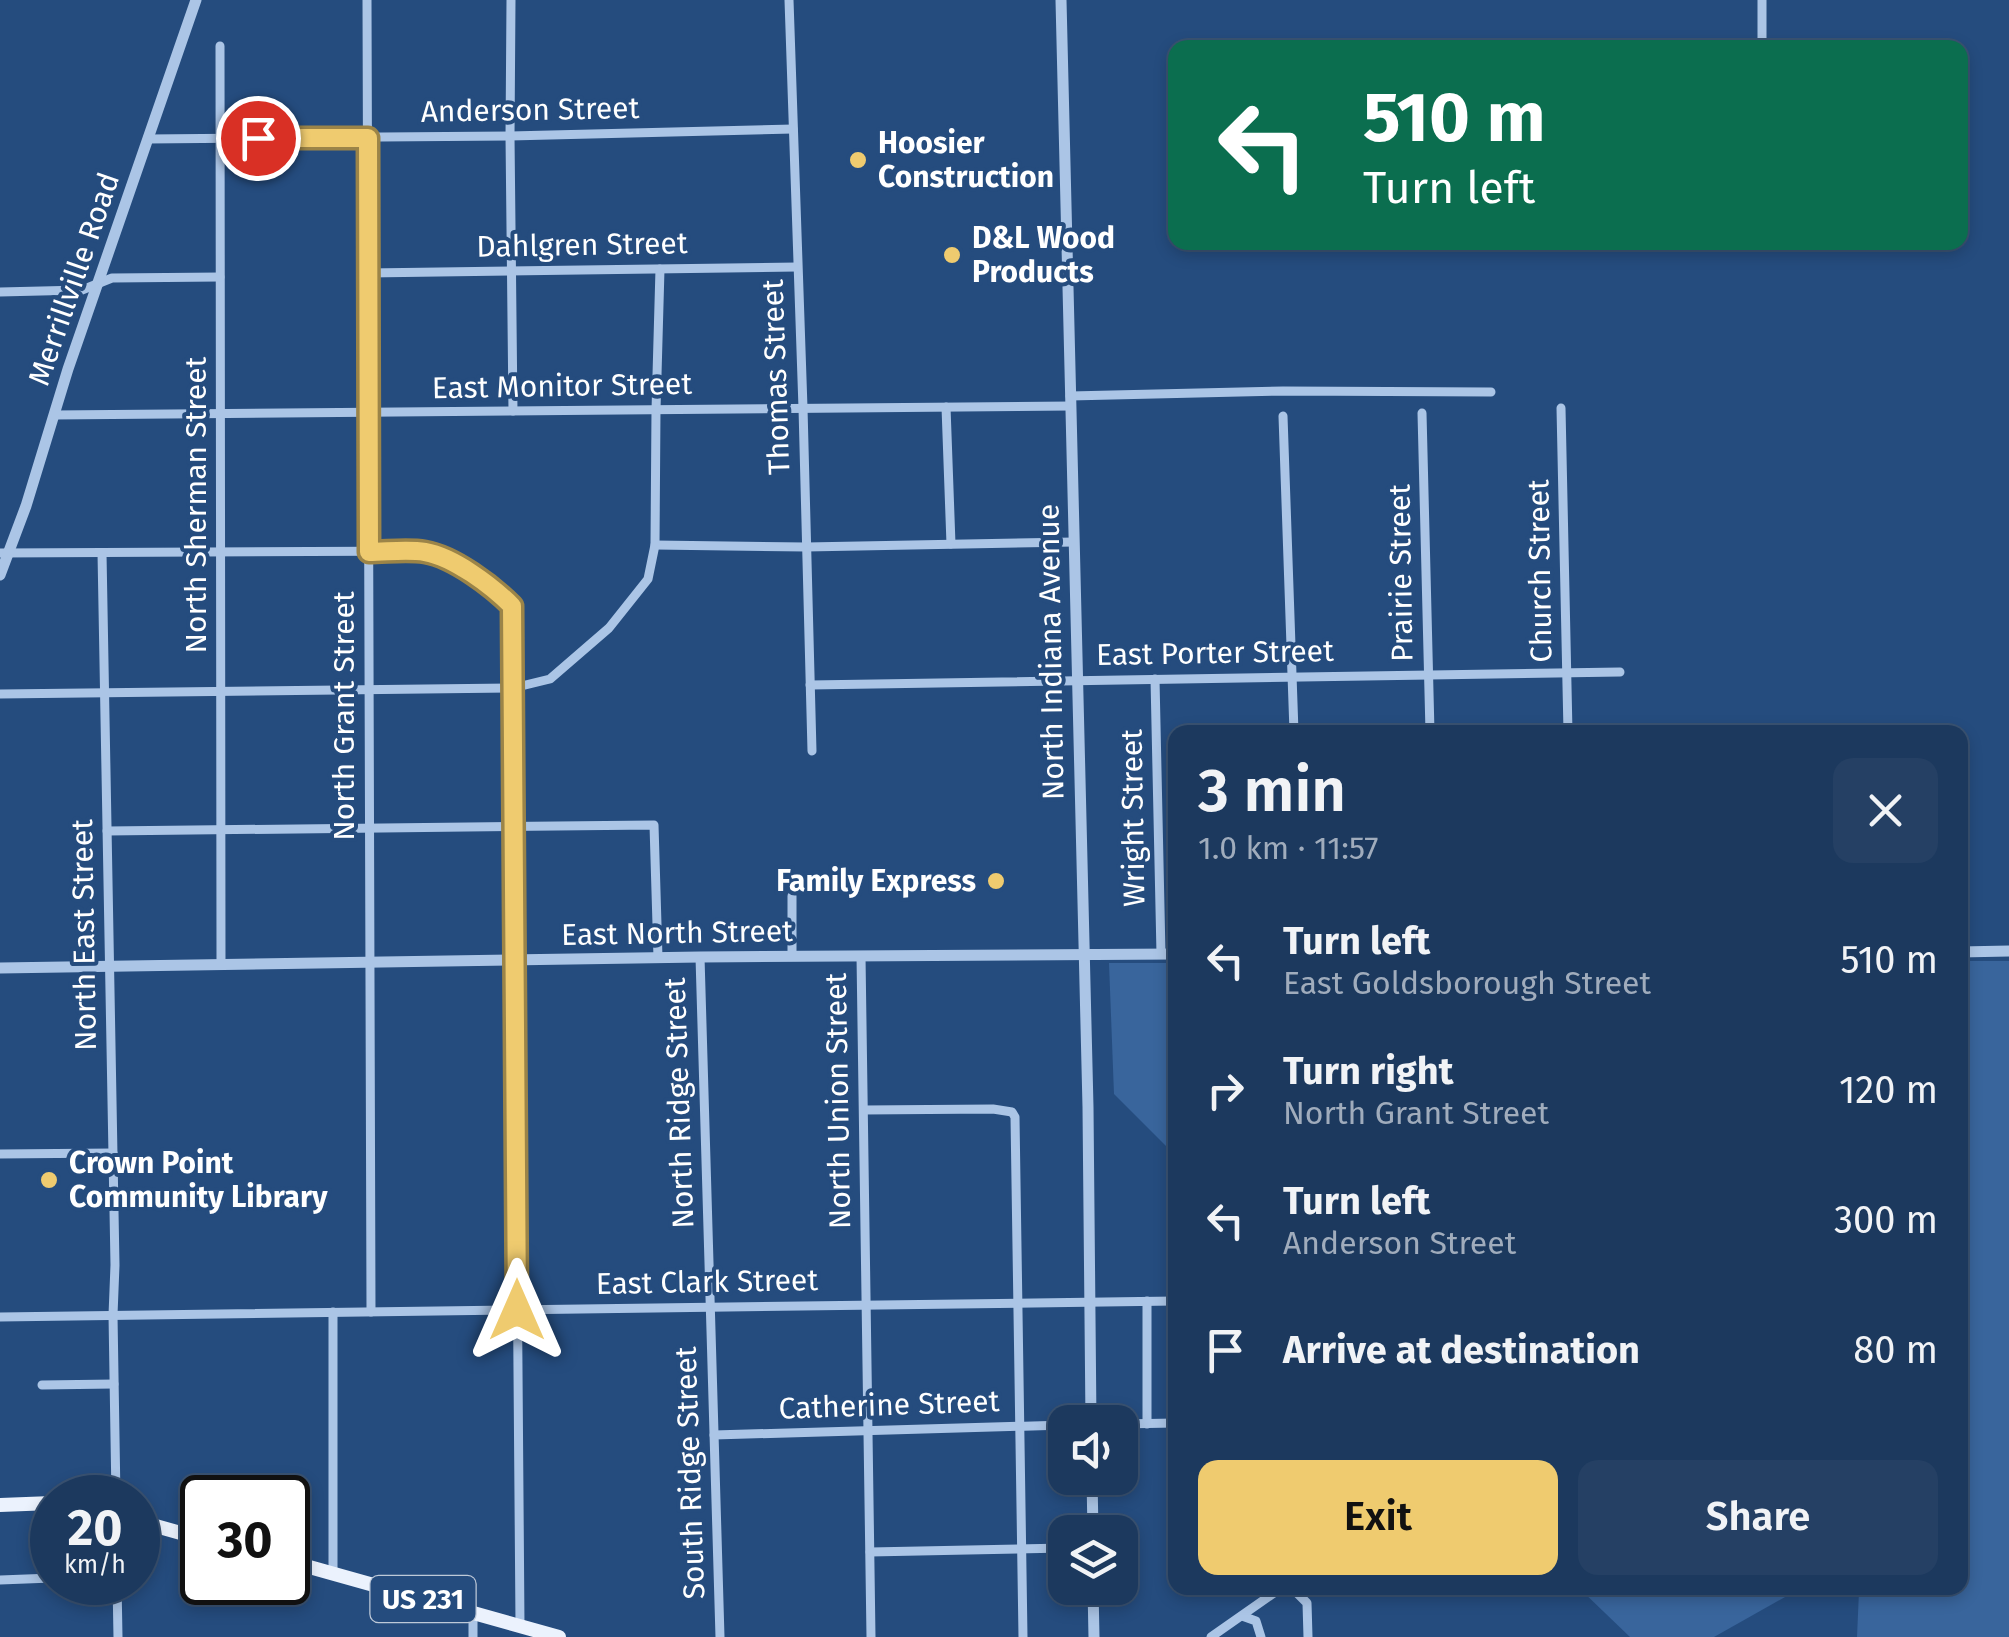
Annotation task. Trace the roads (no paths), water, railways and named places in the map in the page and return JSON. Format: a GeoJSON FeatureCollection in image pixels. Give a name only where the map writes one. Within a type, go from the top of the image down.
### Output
{"type":"FeatureCollection","features":[{"type":"Feature","properties":{"kind":"main road"},"geometry":{"type":"LineString","coordinates":[[0,1505],[30,1504]]}},
{"type":"Feature","properties":{"kind":"main road","name":"US 231"},"geometry":{"type":"LineString","coordinates":[[310,1567],[559,1637]]}},
{"type":"Feature","properties":{"kind":"street","name":"Merrillville Road"},"geometry":{"type":"LineString","coordinates":[[0,576],[4,553],[26,506],[196,0]]}},
{"type":"Feature","properties":{"kind":"street","name":"North Grant Street"},"geometry":{"type":"LineString","coordinates":[[367,0],[371,1312]]}},
{"type":"Feature","properties":{"kind":"street"},"geometry":{"type":"LineString","coordinates":[[511,0],[512,411]]}},
{"type":"Feature","properties":{"kind":"street","name":"Thomas Street"},"geometry":{"type":"LineString","coordinates":[[789,0],[812,752]]}},
{"type":"Feature","properties":{"kind":"street","name":"North Indiana Avenue"},"geometry":{"type":"LineString","coordinates":[[1060,0],[1092,1405]]}},
{"type":"Feature","properties":{"kind":"street"},"geometry":{"type":"LineString","coordinates":[[1762,0],[1762,40]]}},
{"type":"Feature","properties":{"kind":"street","name":"North Sherman Street"},"geometry":{"type":"LineString","coordinates":[[220,46],[221,964]]}},
{"type":"Feature","properties":{"kind":"street","name":"Anderson Street"},"geometry":{"type":"LineString","coordinates":[[148,139],[793,130]]}},
{"type":"Feature","properties":{"kind":"street","name":"Dahlgren Street"},"geometry":{"type":"LineString","coordinates":[[368,273],[797,267]]}},
{"type":"Feature","properties":{"kind":"street"},"geometry":{"type":"LineString","coordinates":[[0,694],[513,688],[550,679],[609,628],[648,579],[655,545],[660,269]]}},
{"type":"Feature","properties":{"kind":"street"},"geometry":{"type":"LineString","coordinates":[[0,292],[82,290],[112,278],[220,277]]}},
{"type":"Feature","properties":{"kind":"street","name":"East Monitor Street"},"geometry":{"type":"LineString","coordinates":[[54,415],[946,407],[1283,391],[1491,392]]}},
{"type":"Feature","properties":{"kind":"street"},"geometry":{"type":"LineString","coordinates":[[946,407],[951,544]]}},
{"type":"Feature","properties":{"kind":"street","name":"Church Street"},"geometry":{"type":"LineString","coordinates":[[1561,408],[1568,725]]}},
{"type":"Feature","properties":{"kind":"street","name":"Prairie Street"},"geometry":{"type":"LineString","coordinates":[[1422,413],[1430,725]]}},
{"type":"Feature","properties":{"kind":"street"},"geometry":{"type":"LineString","coordinates":[[1283,416],[1294,725]]}},
{"type":"Feature","properties":{"kind":"street"},"geometry":{"type":"LineString","coordinates":[[655,545],[806,547],[1074,542]]}},
{"type":"Feature","properties":{"kind":"street"},"geometry":{"type":"LineString","coordinates":[[4,553],[423,552],[439,556],[494,588],[512,606],[520,1625]]}},
{"type":"Feature","properties":{"kind":"street","name":"North East Street"},"geometry":{"type":"LineString","coordinates":[[102,553],[116,1475]]}},
{"type":"Feature","properties":{"kind":"street","name":"East Porter Street"},"geometry":{"type":"LineString","coordinates":[[810,685],[1620,672]]}},
{"type":"Feature","properties":{"kind":"street","name":"Wright Street"},"geometry":{"type":"LineString","coordinates":[[1154,680],[1161,954]]}},
{"type":"Feature","properties":{"kind":"street"},"geometry":{"type":"LineString","coordinates":[[107,831],[654,825],[658,958]]}},
{"type":"Feature","properties":{"kind":"street"},"geometry":{"type":"LineString","coordinates":[[792,896],[792,956]]}},
{"type":"Feature","properties":{"kind":"street"},"geometry":{"type":"LineString","coordinates":[[1968,952],[2009,951]]}},
{"type":"Feature","properties":{"kind":"street","name":"East North Street"},"geometry":{"type":"LineString","coordinates":[[0,968],[1168,954]]}},
{"type":"Feature","properties":{"kind":"street","name":"North Union Street"},"geometry":{"type":"LineString","coordinates":[[861,956],[871,1637]]}},
{"type":"Feature","properties":{"kind":"street","name":"North Ridge Street"},"geometry":{"type":"LineString","coordinates":[[700,957],[710,1307]]}},
{"type":"Feature","properties":{"kind":"street"},"geometry":{"type":"LineString","coordinates":[[864,1110],[993,1109],[1012,1112],[1016,1117],[1023,1637]]}},
{"type":"Feature","properties":{"kind":"street"},"geometry":{"type":"LineString","coordinates":[[0,1154],[113,1152]]}},
{"type":"Feature","properties":{"kind":"street"},"geometry":{"type":"LineString","coordinates":[[1147,1301],[1147,1424]]}},
{"type":"Feature","properties":{"kind":"street","name":"East Clark Street"},"geometry":{"type":"LineString","coordinates":[[0,1317],[1168,1301]]}},
{"type":"Feature","properties":{"kind":"street","name":"South Ridge Street"},"geometry":{"type":"LineString","coordinates":[[710,1307],[720,1637]]}},
{"type":"Feature","properties":{"kind":"street"},"geometry":{"type":"LineString","coordinates":[[333,1312],[333,1574]]}},
{"type":"Feature","properties":{"kind":"street"},"geometry":{"type":"LineString","coordinates":[[42,1385],[114,1384]]}},
{"type":"Feature","properties":{"kind":"street"},"geometry":{"type":"LineString","coordinates":[[1138,1424],[1168,1423]]}},
{"type":"Feature","properties":{"kind":"street","name":"Catherine Street"},"geometry":{"type":"LineString","coordinates":[[714,1435],[1048,1426]]}},
{"type":"Feature","properties":{"kind":"street"},"geometry":{"type":"LineString","coordinates":[[870,1552],[1048,1549]]}},
{"type":"Feature","properties":{"kind":"street"},"geometry":{"type":"LineString","coordinates":[[0,1580],[30,1579]]}},
{"type":"Feature","properties":{"kind":"street"},"geometry":{"type":"LineString","coordinates":[[1211,1637],[1270,1595]]}},
{"type":"Feature","properties":{"kind":"street"},"geometry":{"type":"LineString","coordinates":[[1299,1595],[1307,1603],[1308,1637]]}},
{"type":"Feature","properties":{"kind":"street"},"geometry":{"type":"LineString","coordinates":[[117,1605],[118,1637]]}},
{"type":"Feature","properties":{"kind":"street"},"geometry":{"type":"LineString","coordinates":[[1093,1605],[1094,1637]]}},
{"type":"Feature","properties":{"kind":"street"},"geometry":{"type":"LineString","coordinates":[[473,1612],[473,1637]]}},
{"type":"Feature","properties":{"kind":"street"},"geometry":{"type":"LineString","coordinates":[[1242,1616],[1256,1621],[1261,1637]]}},
{"type":"Feature","properties":{"kind":"place","name":"Hoosier Construction"},"geometry":{"type":"Point","coordinates":[858,160]}},
{"type":"Feature","properties":{"kind":"place","name":"D&L Wood Products"},"geometry":{"type":"Point","coordinates":[952,255]}},
{"type":"Feature","properties":{"kind":"place","name":"Family Express"},"geometry":{"type":"Point","coordinates":[996,881]}},
{"type":"Feature","properties":{"kind":"place","name":"Crown Point Community Library"},"geometry":{"type":"Point","coordinates":[49,1180]}}]}
